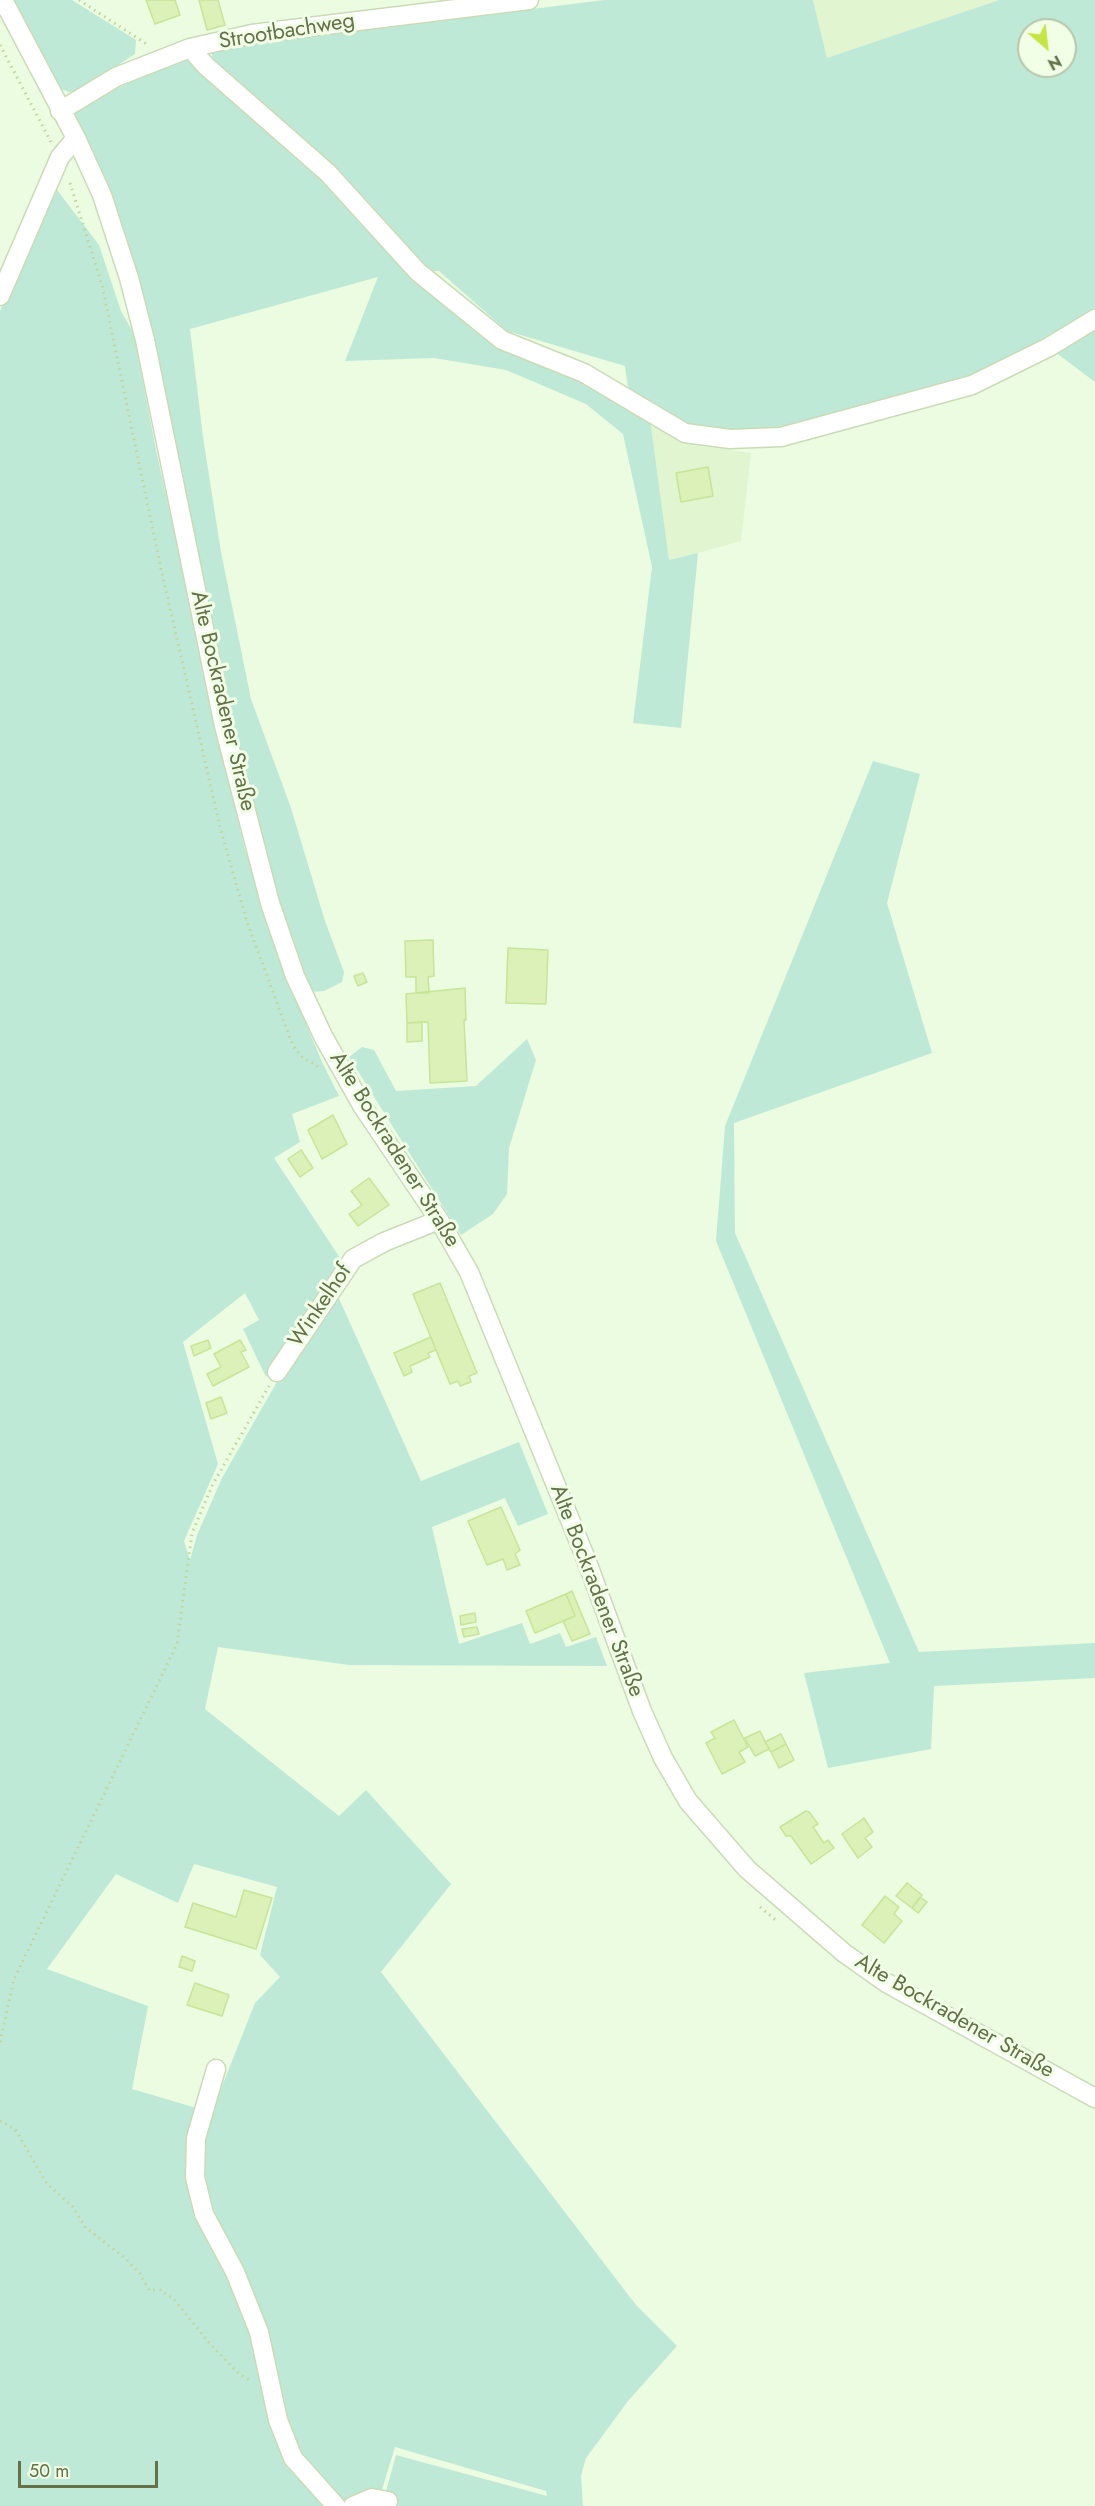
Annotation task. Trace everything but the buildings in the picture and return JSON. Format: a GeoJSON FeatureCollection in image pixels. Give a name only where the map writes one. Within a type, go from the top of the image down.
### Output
{"type":"FeatureCollection","features":[{"type":"Feature","properties":{"kind":"street","name":"Alte Bockradener Straße"},"geometry":{"type":"LineString","coordinates":[[3,0],[76,138],[102,195],[129,278],[145,340],[224,726],[270,903],[295,976],[344,1074],[384,1139],[439,1220],[469,1272],[586,1559],[642,1711],[663,1758],[688,1801],[747,1869],[844,1953],[885,1982],[1095,2098]]}},
{"type":"Feature","properties":{"kind":"street","name":"Strootbachweg"},"geometry":{"type":"LineString","coordinates":[[60,111],[116,77],[190,48],[252,34],[529,0]]}},
{"type":"Feature","properties":{"kind":"street"},"geometry":{"type":"LineString","coordinates":[[190,48],[206,66],[328,173],[418,272],[502,340],[584,373],[685,433],[730,439],[782,437],[972,385],[1049,347],[1095,319]]}},
{"type":"Feature","properties":{"kind":"street"},"geometry":{"type":"LineString","coordinates":[[0,296],[60,157],[76,138]]}},
{"type":"Feature","properties":{"kind":"street","name":"Winkelhof"},"geometry":{"type":"LineString","coordinates":[[277,1372],[354,1259],[384,1242],[439,1220]]}},
{"type":"Feature","properties":{"kind":"street"},"geometry":{"type":"LineString","coordinates":[[216,2069],[196,2138],[195,2176],[204,2214],[235,2272],[259,2332],[278,2420],[293,2458],[336,2506]]}},
{"type":"Feature","properties":{"kind":"street"},"geometry":{"type":"LineString","coordinates":[[353,2506],[372,2498],[388,2501]]}},
{"type":"Feature","properties":{"kind":"path"},"geometry":{"type":"LineString","coordinates":[[79,0],[164,57]]}},
{"type":"Feature","properties":{"kind":"path"},"geometry":{"type":"LineString","coordinates":[[0,45],[39,122],[60,157],[102,285],[164,580],[218,816],[247,922],[293,1046],[314,1066],[344,1074]]}},
{"type":"Feature","properties":{"kind":"path"},"geometry":{"type":"LineString","coordinates":[[0,2042],[14,1979],[177,1644],[192,1533],[213,1484],[277,1372]]}},
{"type":"Feature","properties":{"kind":"path"},"geometry":{"type":"LineString","coordinates":[[0,2121],[15,2129],[47,2184],[73,2207],[85,2227],[125,2258],[140,2274],[149,2290],[160,2290],[174,2299],[210,2344],[239,2374],[272,2391]]}},
{"type":"Feature","properties":{"kind":"shaded area"},"geometry":{"type":"Polygon","coordinates":[[[12,0],[72,0],[136,40],[135,54],[80,90],[69,92],[58,88],[12,0]]]}},
{"type":"Feature","properties":{"kind":"shaded area"},"geometry":{"type":"Polygon","coordinates":[[[604,0],[813,0],[827,58],[999,0],[1095,0],[1095,313],[970,381],[783,431],[721,432],[686,426],[631,397],[625,366],[507,331],[439,271],[429,271],[213,66],[212,50],[604,0]]]}},
{"type":"Feature","properties":{"kind":"shaded area"},"geometry":{"type":"Polygon","coordinates":[[[813,0],[999,0],[827,59],[813,0]]]}},
{"type":"Feature","properties":{"kind":"shaded area"},"geometry":{"type":"Polygon","coordinates":[[[186,60],[196,64],[324,177],[402,260],[556,370],[650,419],[669,560],[698,553],[681,728],[633,723],[652,567],[623,434],[586,404],[506,370],[434,358],[345,361],[378,277],[190,329],[203,437],[221,552],[251,699],[291,808],[325,921],[344,972],[342,982],[324,991],[313,992],[307,979],[280,904],[244,776],[144,300],[123,230],[85,138],[71,114],[101,96],[154,71],[186,60]]]}},
{"type":"Feature","properties":{"kind":"shaded area"},"geometry":{"type":"Polygon","coordinates":[[[54,186],[99,245],[121,311],[134,334],[156,450],[244,846],[287,979],[339,1096],[292,1114],[300,1142],[274,1158],[342,1261],[266,1377],[243,1329],[259,1320],[245,1293],[183,1342],[218,1464],[184,1541],[190,1560],[197,1535],[222,1478],[282,1373],[337,1294],[421,1481],[519,1442],[548,1514],[518,1526],[505,1498],[432,1527],[459,1644],[522,1623],[530,1644],[560,1633],[566,1647],[596,1637],[607,1666],[349,1665],[218,1647],[205,1709],[339,1816],[366,1790],[451,1884],[381,1972],[636,2305],[677,2346],[628,2401],[586,2458],[581,2476],[583,2506],[382,2506],[396,2455],[547,2496],[546,2491],[395,2447],[377,2506],[342,2506],[296,2454],[281,2418],[263,2331],[210,2211],[201,2174],[202,2137],[255,2003],[280,1977],[260,1955],[277,1887],[194,1864],[178,1903],[116,1874],[47,1969],[148,2006],[132,2089],[200,2109],[192,2137],[191,2175],[201,2219],[231,2274],[255,2333],[274,2417],[290,2460],[331,2506],[0,2506],[0,311],[54,186]]]}},
{"type":"Feature","properties":{"kind":"shaded area"},"geometry":{"type":"Polygon","coordinates":[[[1095,326],[1095,382],[1055,352],[1095,326]]]}},
{"type":"Feature","properties":{"kind":"shaded area"},"geometry":{"type":"Polygon","coordinates":[[[650,420],[701,446],[751,453],[741,541],[669,561],[650,420]]]}},
{"type":"Feature","properties":{"kind":"shaded area"},"geometry":{"type":"Polygon","coordinates":[[[873,761],[920,774],[887,903],[932,1053],[734,1123],[735,1233],[919,1652],[1095,1643],[1095,1678],[934,1686],[931,1749],[828,1768],[804,1673],[890,1663],[716,1241],[725,1126],[873,761]]]}},
{"type":"Feature","properties":{"kind":"shaded area"},"geometry":{"type":"Polygon","coordinates":[[[527,1039],[536,1060],[509,1148],[507,1194],[493,1214],[461,1235],[349,1057],[362,1047],[374,1050],[396,1091],[476,1086],[527,1039]]]}}]}
